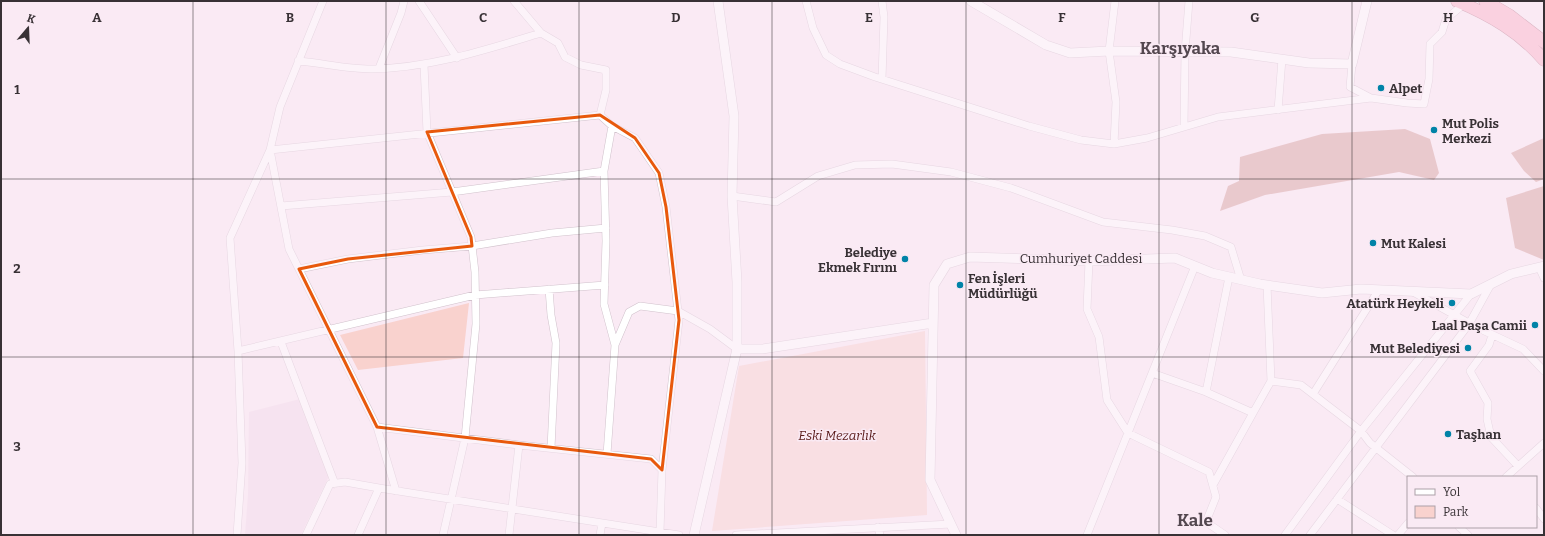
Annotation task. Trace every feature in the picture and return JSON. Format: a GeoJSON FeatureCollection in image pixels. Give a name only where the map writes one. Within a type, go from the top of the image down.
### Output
{"type":"FeatureCollection","features":[{"type":"Feature","properties":{"kind":"highway"},"geometry":{"type":"LineString","coordinates":[[1485,1],[1509,15],[1544,42]]}},
{"type":"Feature","properties":{"kind":"highway"},"geometry":{"type":"LineString","coordinates":[[1460,2],[1493,17],[1528,44],[1544,60]]}},
{"type":"Feature","properties":{"kind":"street"},"geometry":{"type":"LineString","coordinates":[[237,535],[242,463],[238,352],[230,238],[270,150],[280,107],[323,1]]}},
{"type":"Feature","properties":{"kind":"street"},"geometry":{"type":"LineString","coordinates":[[379,68],[401,13],[404,1]]}},
{"type":"Feature","properties":{"kind":"street"},"geometry":{"type":"LineString","coordinates":[[420,1],[457,58]]}},
{"type":"Feature","properties":{"kind":"street"},"geometry":{"type":"LineString","coordinates":[[514,1],[541,33],[558,43],[565,57],[581,65],[606,70],[606,90],[600,115]]}},
{"type":"Feature","properties":{"kind":"street"},"geometry":{"type":"LineString","coordinates":[[694,535],[737,350],[737,282],[732,196],[734,116],[718,1]]}},
{"type":"Feature","properties":{"kind":"street"},"geometry":{"type":"LineString","coordinates":[[806,1],[813,28],[826,55],[840,64],[882,79],[1036,128],[1081,140],[1114,144],[1147,138],[1218,117],[1371,98],[1424,104],[1429,79],[1430,44],[1442,32],[1446,19],[1460,2]]}},
{"type":"Feature","properties":{"kind":"street"},"geometry":{"type":"LineString","coordinates":[[882,1],[884,24],[882,79]]}},
{"type":"Feature","properties":{"kind":"street"},"geometry":{"type":"LineString","coordinates":[[971,1],[1046,45],[1070,53],[1109,51],[1231,52],[1308,63],[1352,64]]}},
{"type":"Feature","properties":{"kind":"street"},"geometry":{"type":"LineString","coordinates":[[1114,144],[1116,102],[1109,51],[1115,1]]}},
{"type":"Feature","properties":{"kind":"street"},"geometry":{"type":"LineString","coordinates":[[1184,126],[1185,52],[1189,1]]}},
{"type":"Feature","properties":{"kind":"street"},"geometry":{"type":"LineString","coordinates":[[1367,1],[1352,64],[1350,87],[1371,98]]}},
{"type":"Feature","properties":{"kind":"street"},"geometry":{"type":"LineString","coordinates":[[298,61],[370,69],[424,65],[457,58],[541,33]]}},
{"type":"Feature","properties":{"kind":"street"},"geometry":{"type":"LineString","coordinates":[[1278,110],[1282,59]]}},
{"type":"Feature","properties":{"kind":"street"},"geometry":{"type":"LineString","coordinates":[[424,65],[427,132],[471,237],[475,294],[476,324],[465,438],[443,535]]}},
{"type":"Feature","properties":{"kind":"street"},"geometry":{"type":"LineString","coordinates":[[270,150],[427,132],[600,115],[612,126],[635,138],[659,173],[666,207],[679,320],[662,470],[660,532]]}},
{"type":"Feature","properties":{"kind":"street"},"geometry":{"type":"LineString","coordinates":[[612,126],[604,171],[606,228],[604,304],[615,345]]}},
{"type":"Feature","properties":{"kind":"street"},"geometry":{"type":"LineString","coordinates":[[270,150],[289,249],[377,427],[396,491]]}},
{"type":"Feature","properties":{"kind":"street"},"geometry":{"type":"LineString","coordinates":[[732,196],[776,202],[818,176],[854,165],[892,164],[951,172],[1011,188],[1103,222],[1172,230],[1205,236],[1231,247],[1241,280]]}},
{"type":"Feature","properties":{"kind":"street"},"geometry":{"type":"LineString","coordinates":[[281,206],[452,192],[604,171]]}},
{"type":"Feature","properties":{"kind":"street"},"geometry":{"type":"LineString","coordinates":[[299,269],[348,259],[472,246],[552,232],[606,228]]}},
{"type":"Feature","properties":{"kind":"street","name":"Cumhuriyet Caddesi"},"geometry":{"type":"LineString","coordinates":[[951,524],[930,480],[934,285],[947,264],[970,257],[1089,261],[1174,258],[1212,273],[1241,280],[1322,293],[1361,289],[1378,291],[1471,294],[1511,274],[1541,266]]}},
{"type":"Feature","properties":{"kind":"street"},"geometry":{"type":"LineString","coordinates":[[1089,261],[1087,309],[1100,337],[1107,400],[1128,434],[1209,472],[1216,496],[1206,522],[1225,535]]}},
{"type":"Feature","properties":{"kind":"street"},"geometry":{"type":"LineString","coordinates":[[1087,535],[1195,266]]}},
{"type":"Feature","properties":{"kind":"street"},"geometry":{"type":"LineString","coordinates":[[1541,266],[1544,278]]}},
{"type":"Feature","properties":{"kind":"street"},"geometry":{"type":"LineString","coordinates":[[1206,392],[1230,277]]}},
{"type":"Feature","properties":{"kind":"street"},"geometry":{"type":"LineString","coordinates":[[1310,535],[1469,324],[1491,284]]}},
{"type":"Feature","properties":{"kind":"street"},"geometry":{"type":"LineString","coordinates":[[238,352],[329,331],[475,294],[605,285]]}},
{"type":"Feature","properties":{"kind":"street"},"geometry":{"type":"LineString","coordinates":[[1212,485],[1271,381],[1266,285]]}},
{"type":"Feature","properties":{"kind":"street"},"geometry":{"type":"LineString","coordinates":[[550,289],[551,315],[556,343],[551,448]]}},
{"type":"Feature","properties":{"kind":"street"},"geometry":{"type":"LineString","coordinates":[[1312,394],[1378,291]]}},
{"type":"Feature","properties":{"kind":"street"},"geometry":{"type":"LineString","coordinates":[[1413,291],[1469,324],[1523,349],[1544,371]]}},
{"type":"Feature","properties":{"kind":"street"},"geometry":{"type":"LineString","coordinates":[[1285,535],[1361,431],[1471,294]]}},
{"type":"Feature","properties":{"kind":"street"},"geometry":{"type":"LineString","coordinates":[[607,454],[615,345],[629,312],[640,306],[678,311],[710,329],[737,350],[762,349],[933,323]]}},
{"type":"Feature","properties":{"kind":"street"},"geometry":{"type":"LineString","coordinates":[[1492,335],[1489,345],[1470,370],[1488,403],[1487,419],[1491,437],[1518,466]]}},
{"type":"Feature","properties":{"kind":"street"},"geometry":{"type":"LineString","coordinates":[[281,342],[335,484]]}},
{"type":"Feature","properties":{"kind":"street"},"geometry":{"type":"LineString","coordinates":[[1152,373],[1206,392],[1253,413]]}},
{"type":"Feature","properties":{"kind":"street"},"geometry":{"type":"LineString","coordinates":[[1271,381],[1301,385],[1361,431],[1370,443],[1412,476]]}},
{"type":"Feature","properties":{"kind":"street"},"geometry":{"type":"LineString","coordinates":[[377,427],[518,445],[652,459],[662,470]]}},
{"type":"Feature","properties":{"kind":"street"},"geometry":{"type":"LineString","coordinates":[[1507,476],[1544,443]]}},
{"type":"Feature","properties":{"kind":"street"},"geometry":{"type":"LineString","coordinates":[[509,535],[513,509],[518,445]]}},
{"type":"Feature","properties":{"kind":"street"},"geometry":{"type":"LineString","coordinates":[[306,535],[330,484],[345,482],[679,535]]}},
{"type":"Feature","properties":{"kind":"street"},"geometry":{"type":"LineString","coordinates":[[358,535],[379,488]]}},
{"type":"Feature","properties":{"kind":"street"},"geometry":{"type":"LineString","coordinates":[[1337,499],[1393,535]]}},
{"type":"Feature","properties":{"kind":"street"},"geometry":{"type":"LineString","coordinates":[[1537,509],[1544,519]]}},
{"type":"Feature","properties":{"kind":"street"},"geometry":{"type":"LineString","coordinates":[[600,535],[602,523]]}},
{"type":"Feature","properties":{"kind":"street"},"geometry":{"type":"LineString","coordinates":[[736,535],[951,524],[956,535]]}},
{"type":"Feature","properties":{"kind":"street"},"geometry":{"type":"LineString","coordinates":[[1398,535],[1407,525]]}},
{"type":"Feature","properties":{"kind":"street"},"geometry":{"type":"LineString","coordinates":[[878,527],[880,535]]}},
{"type":"Feature","properties":{"kind":"highlighted area"},"geometry":{"type":"Polygon","coordinates":[[[600,115],[635,138],[659,173],[666,207],[679,320],[662,470],[651,459],[377,427],[299,269],[348,259],[472,246],[471,237],[427,132],[600,115]]]}},
{"type":"Feature","properties":{"kind":"shaded area"},"geometry":{"type":"Polygon","coordinates":[[[1405,129],[1430,139],[1439,173],[1434,180],[1399,172],[1265,195],[1220,211],[1228,186],[1239,181],[1240,157],[1322,134],[1405,129]]]}},
{"type":"Feature","properties":{"kind":"shaded area"},"geometry":{"type":"Polygon","coordinates":[[[1544,138],[1544,179],[1536,182],[1524,171],[1511,153],[1544,138]]]}},
{"type":"Feature","properties":{"kind":"shaded area"},"geometry":{"type":"Polygon","coordinates":[[[1544,186],[1544,260],[1515,248],[1506,198],[1544,186]]]}},
{"type":"Feature","properties":{"kind":"shaded area"},"geometry":{"type":"Polygon","coordinates":[[[304,398],[329,476],[301,535],[245,535],[248,495],[249,412],[304,398]]]}},
{"type":"Feature","properties":{"kind":"green space"},"geometry":{"type":"Polygon","coordinates":[[[469,303],[463,358],[358,370],[340,335],[469,303]]]}},
{"type":"Feature","properties":{"kind":"green space","name":"Eski Mezarlık"},"geometry":{"type":"Polygon","coordinates":[[[925,331],[927,515],[712,531],[739,366],[925,331]]]}},
{"type":"Feature","properties":{"kind":"place","name":"Alpet"},"geometry":{"type":"Point","coordinates":[1381,88]}},
{"type":"Feature","properties":{"kind":"place","name":"Mut Polis Merkezi"},"geometry":{"type":"Point","coordinates":[1434,130]}},
{"type":"Feature","properties":{"kind":"place","name":"Mut Kalesi"},"geometry":{"type":"Point","coordinates":[1373,243]}},
{"type":"Feature","properties":{"kind":"place","name":"Belediye Ekmek Fırını"},"geometry":{"type":"Point","coordinates":[905,259]}},
{"type":"Feature","properties":{"kind":"place","name":"Fen İşleri Müdürlüğü"},"geometry":{"type":"Point","coordinates":[960,285]}},
{"type":"Feature","properties":{"kind":"place","name":"Atatürk Heykeli"},"geometry":{"type":"Point","coordinates":[1452,303]}},
{"type":"Feature","properties":{"kind":"place","name":"Laal Paşa Camii"},"geometry":{"type":"Point","coordinates":[1535,325]}},
{"type":"Feature","properties":{"kind":"place","name":"Mut Belediyesi"},"geometry":{"type":"Point","coordinates":[1468,348]}},
{"type":"Feature","properties":{"kind":"place","name":"Taşhan"},"geometry":{"type":"Point","coordinates":[1448,434]}},
{"type":"Feature","properties":{"kind":"district","name":"Karşıyaka"},"geometry":{"type":"Point","coordinates":[1180,48]}},
{"type":"Feature","properties":{"kind":"district","name":"Kale"},"geometry":{"type":"Point","coordinates":[1195,520]}}]}
